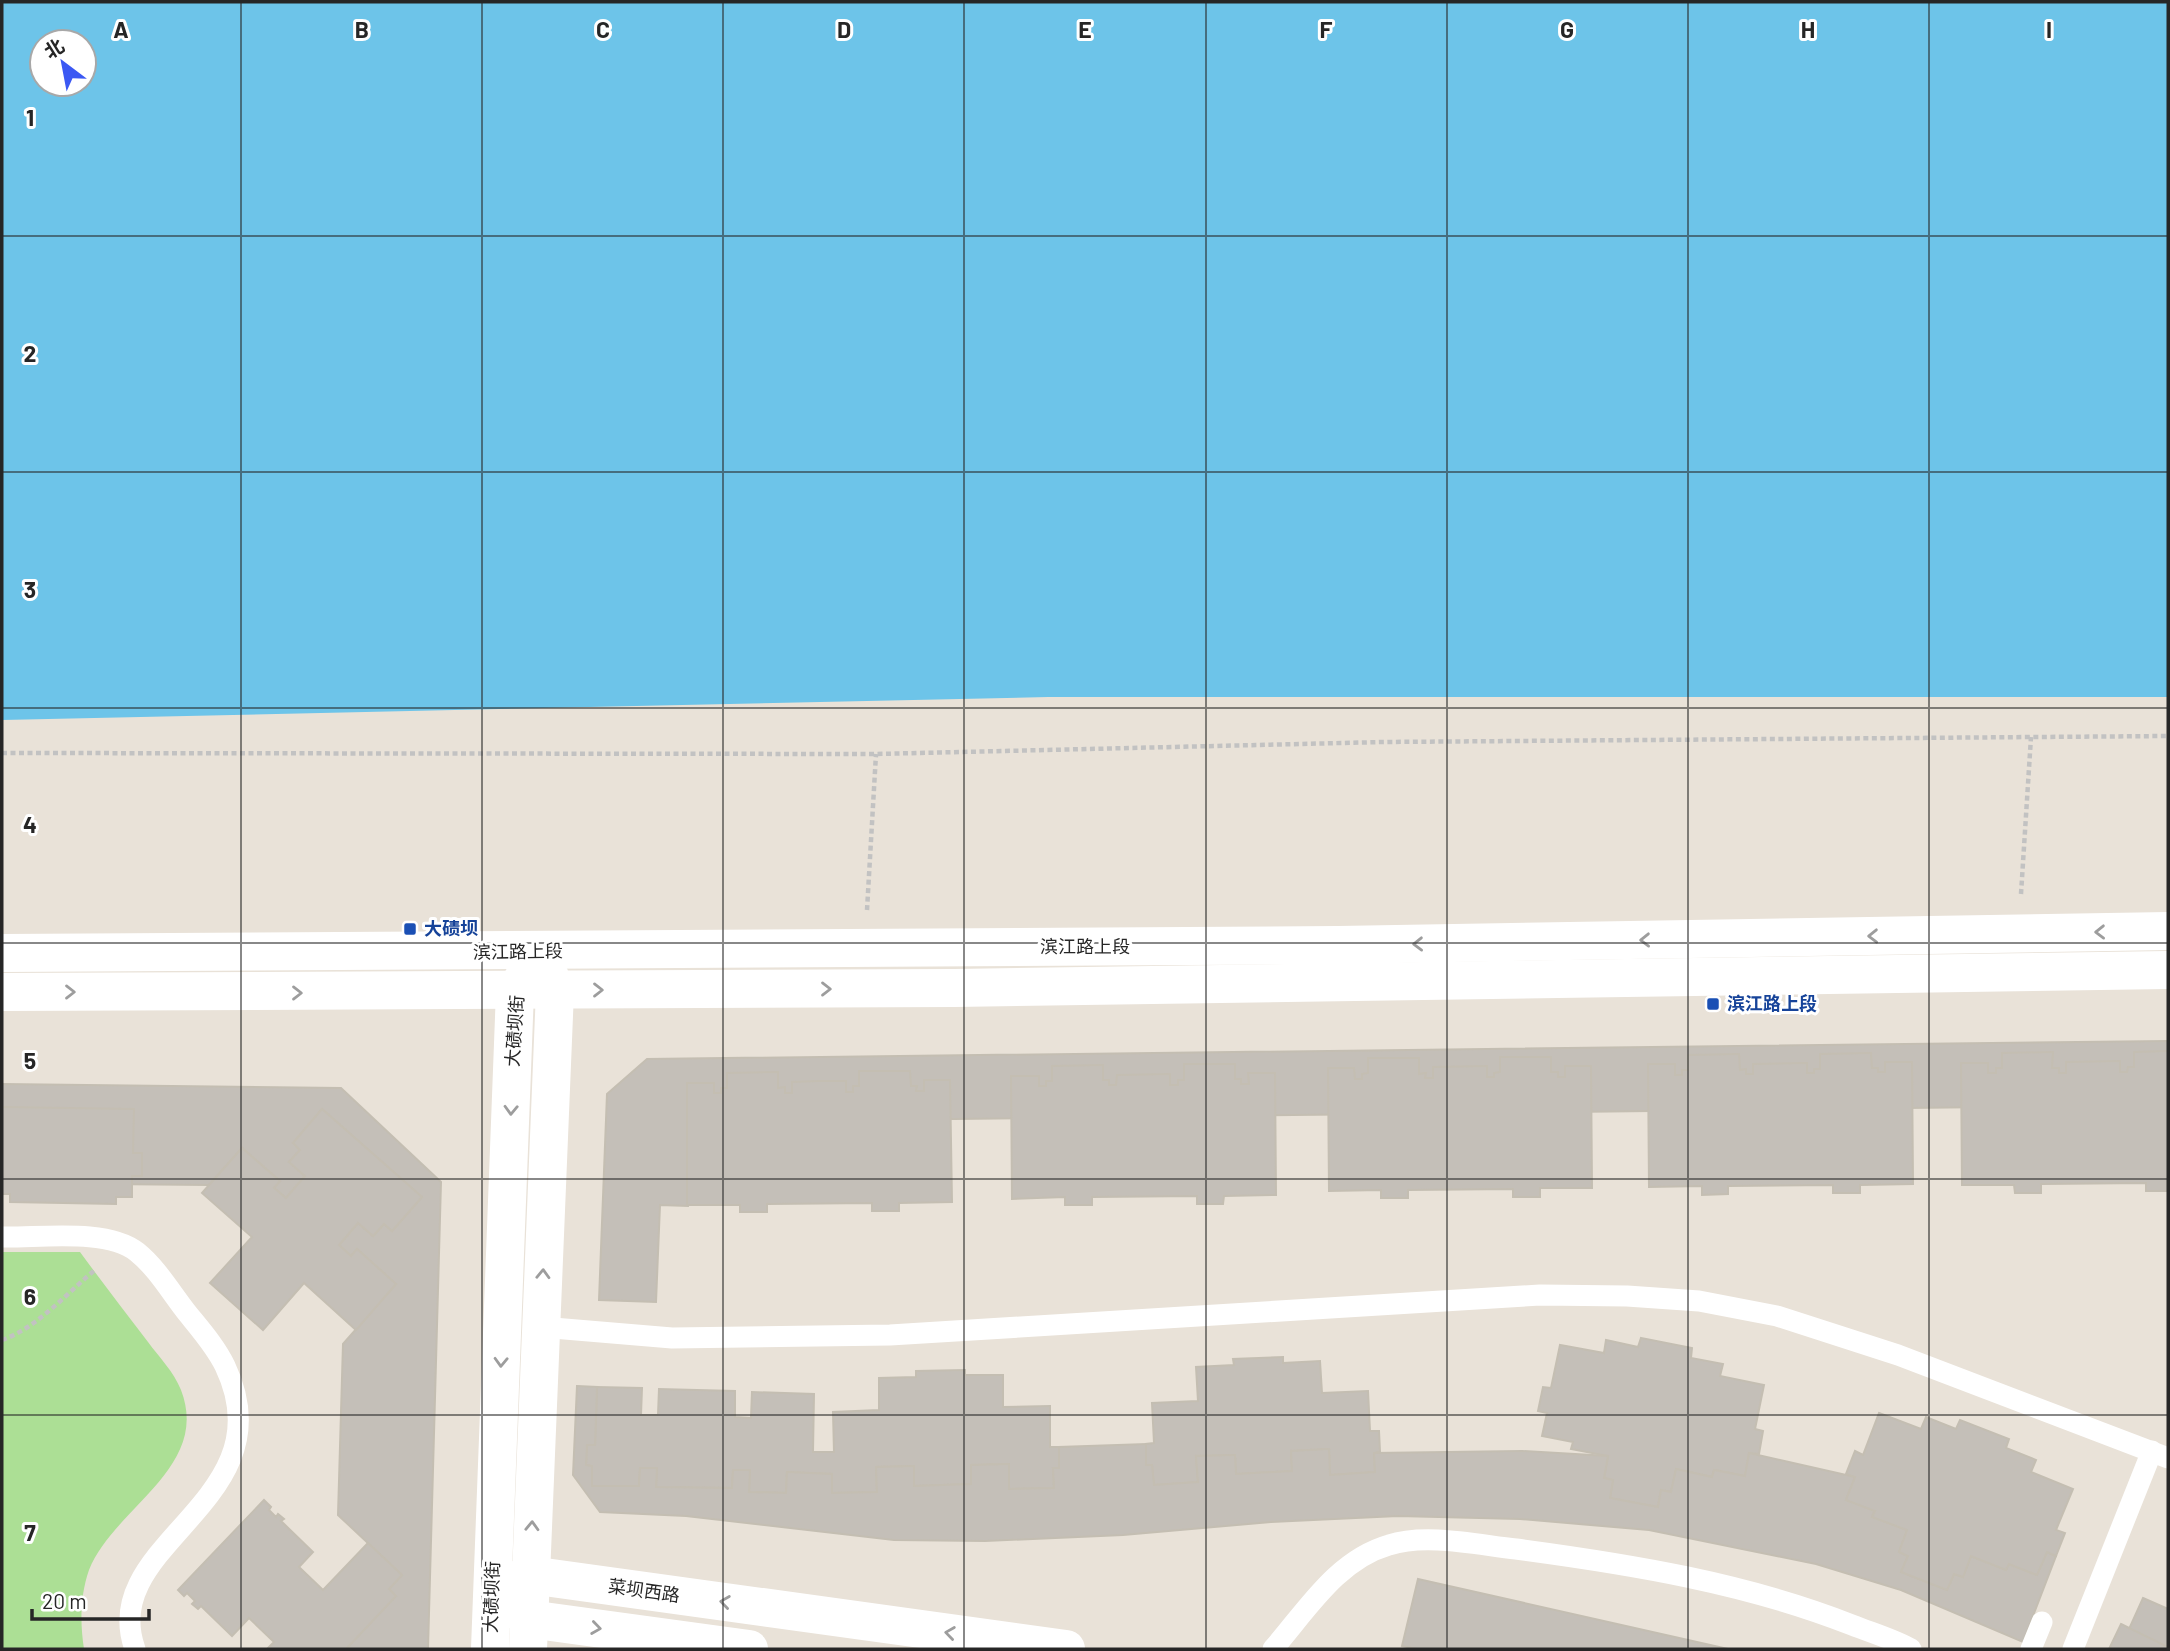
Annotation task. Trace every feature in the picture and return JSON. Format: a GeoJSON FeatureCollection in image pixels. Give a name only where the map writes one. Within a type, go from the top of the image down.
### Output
{"type":"FeatureCollection","features":[{"type":"Feature","properties":{"kind":"main road","name":"滨江路上段"},"geometry":{"type":"LineString","coordinates":[[2,953],[1338,946],[2168,930]]}},
{"type":"Feature","properties":{"kind":"main road","name":"大碛坝街"},"geometry":{"type":"LineString","coordinates":[[528,1634],[555,990],[541,951]]}},
{"type":"Feature","properties":{"kind":"main road","name":"大碛坝街"},"geometry":{"type":"LineString","coordinates":[[490,1649],[515,991],[541,951]]}},
{"type":"Feature","properties":{"kind":"main road"},"geometry":{"type":"LineString","coordinates":[[2,992],[1308,985],[2168,970]]}},
{"type":"Feature","properties":{"kind":"main road","name":"菜坝西路"},"geometry":{"type":"LineString","coordinates":[[492,1589],[530,1575],[1066,1649]]}},
{"type":"Feature","properties":{"kind":"main road"},"geometry":{"type":"LineString","coordinates":[[492,1589],[528,1634],[749,1649]]}},
{"type":"Feature","properties":{"kind":"lane"},"geometry":{"type":"LineString","coordinates":[[2,1237],[94,1238],[125,1245],[146,1261],[214,1347],[225,1366],[236,1410],[231,1456],[223,1477],[210,1497],[145,1571],[136,1588],[130,1625],[135,1649]]}},
{"type":"Feature","properties":{"kind":"lane"},"geometry":{"type":"LineString","coordinates":[[541,1327],[672,1338],[890,1335],[1540,1295],[1699,1301],[1777,1316],[1898,1355],[2160,1454],[2073,1649]]}},
{"type":"Feature","properties":{"kind":"lane"},"geometry":{"type":"LineString","coordinates":[[1273,1649],[1340,1571],[1356,1558],[1391,1544],[1448,1541],[1577,1557],[1700,1580],[1817,1611],[1911,1649]]}},
{"type":"Feature","properties":{"kind":"lane"},"geometry":{"type":"LineString","coordinates":[[2031,1649],[2042,1622]]}},
{"type":"Feature","properties":{"kind":"path"},"geometry":{"type":"LineString","coordinates":[[2,753],[876,754],[1384,742],[2168,736]]}},
{"type":"Feature","properties":{"kind":"path"},"geometry":{"type":"LineString","coordinates":[[2018,934],[2031,737]]}},
{"type":"Feature","properties":{"kind":"path"},"geometry":{"type":"LineString","coordinates":[[864,949],[876,754]]}},
{"type":"Feature","properties":{"kind":"path"},"geometry":{"type":"LineString","coordinates":[[2,1340],[32,1324],[125,1245]]}},
{"type":"Feature","properties":{"kind":"green space"},"geometry":{"type":"Polygon","coordinates":[[[2,1252],[80,1252],[178,1383],[187,1418],[183,1442],[172,1465],[101,1547],[89,1570],[82,1610],[84,1649],[2,1649],[2,1252]]]}},
{"type":"Feature","properties":{"kind":"water"},"geometry":{"type":"Polygon","coordinates":[[[2,2],[2168,2],[2168,697],[1048,697],[2,720],[2,2]]]}},
{"type":"Feature","properties":{"kind":"building"},"geometry":{"type":"Polygon","coordinates":[[[2168,1041],[2168,1105],[691,1122],[688,1206],[660,1205],[656,1302],[599,1300],[607,1094],[647,1059],[2168,1041]]]}},
{"type":"Feature","properties":{"kind":"building"},"geometry":{"type":"Polygon","coordinates":[[[2168,1051],[2168,1191],[2146,1191],[2146,1183],[2041,1184],[2041,1193],[2015,1193],[2014,1185],[1962,1185],[1961,1063],[1988,1063],[1988,1073],[1996,1073],[1996,1068],[2002,1068],[2002,1053],[2053,1052],[2052,1068],[2059,1068],[2059,1073],[2066,1073],[2066,1062],[2120,1061],[2120,1072],[2127,1072],[2128,1067],[2134,1067],[2134,1052],[2168,1051]]]}},
{"type":"Feature","properties":{"kind":"building"},"geometry":{"type":"Polygon","coordinates":[[[1871,1053],[1872,1068],[1878,1068],[1878,1072],[1885,1072],[1885,1062],[1912,1062],[1913,1184],[1860,1185],[1860,1193],[1833,1193],[1833,1185],[1728,1186],[1728,1194],[1702,1195],[1702,1186],[1649,1187],[1648,1064],[1675,1064],[1675,1075],[1682,1075],[1682,1070],[1688,1070],[1688,1055],[1739,1054],[1740,1070],[1746,1069],[1746,1074],[1753,1074],[1753,1064],[1807,1063],[1807,1073],[1814,1073],[1814,1069],[1820,1069],[1820,1054],[1871,1053]]]}},
{"type":"Feature","properties":{"kind":"building"},"geometry":{"type":"Polygon","coordinates":[[[1500,1057],[1551,1057],[1551,1072],[1558,1072],[1558,1077],[1565,1077],[1565,1066],[1591,1066],[1592,1188],[1540,1188],[1540,1197],[1513,1197],[1513,1189],[1408,1190],[1408,1198],[1381,1198],[1381,1190],[1329,1191],[1328,1068],[1354,1068],[1355,1079],[1362,1079],[1362,1074],[1368,1073],[1368,1058],[1419,1058],[1419,1074],[1426,1073],[1425,1078],[1433,1078],[1433,1067],[1487,1066],[1487,1077],[1494,1077],[1494,1073],[1500,1072],[1500,1057]]]}},
{"type":"Feature","properties":{"kind":"building"},"geometry":{"type":"Polygon","coordinates":[[[1184,1064],[1235,1064],[1235,1079],[1241,1079],[1241,1084],[1249,1084],[1248,1073],[1275,1073],[1276,1195],[1224,1196],[1223,1204],[1197,1204],[1197,1196],[1092,1197],[1092,1205],[1065,1205],[1065,1197],[1012,1199],[1011,1076],[1039,1076],[1039,1086],[1046,1086],[1046,1081],[1052,1081],[1052,1066],[1103,1065],[1103,1080],[1109,1080],[1109,1085],[1116,1085],[1117,1075],[1170,1074],[1170,1085],[1178,1085],[1178,1080],[1184,1080],[1184,1064]]]}},
{"type":"Feature","properties":{"kind":"building"},"geometry":{"type":"Polygon","coordinates":[[[859,1071],[910,1071],[911,1086],[917,1086],[916,1091],[924,1091],[924,1080],[950,1080],[952,1202],[899,1203],[899,1211],[872,1211],[872,1203],[767,1204],[767,1212],[740,1212],[740,1205],[687,1205],[687,1083],[714,1083],[714,1093],[721,1093],[721,1088],[727,1088],[727,1073],[778,1072],[778,1088],[785,1087],[785,1093],[792,1093],[792,1082],[818,1081],[846,1081],[846,1092],[853,1092],[853,1086],[859,1086],[859,1071]]]}},
{"type":"Feature","properties":{"kind":"building"},"geometry":{"type":"Polygon","coordinates":[[[2,1084],[341,1088],[441,1182],[428,1649],[346,1649],[396,1596],[389,1589],[402,1575],[338,1515],[343,1344],[396,1284],[357,1249],[351,1256],[339,1245],[358,1223],[373,1236],[384,1224],[392,1231],[422,1197],[322,1109],[293,1143],[300,1150],[289,1162],[305,1176],[286,1198],[274,1188],[280,1181],[242,1148],[209,1185],[2,1183],[2,1084]]]}},
{"type":"Feature","properties":{"kind":"building"},"geometry":{"type":"Polygon","coordinates":[[[2,1107],[134,1109],[133,1153],[142,1153],[142,1176],[132,1176],[132,1197],[116,1197],[116,1204],[10,1202],[10,1194],[2,1194],[2,1107]]]}},
{"type":"Feature","properties":{"kind":"building"},"geometry":{"type":"Polygon","coordinates":[[[322,1109],[422,1197],[392,1231],[384,1224],[373,1236],[358,1223],[339,1245],[351,1256],[357,1249],[396,1284],[356,1330],[304,1283],[263,1330],[210,1283],[252,1237],[202,1193],[242,1148],[280,1181],[274,1188],[286,1198],[305,1176],[289,1162],[300,1150],[293,1143],[322,1109]]]}},
{"type":"Feature","properties":{"kind":"building"},"geometry":{"type":"Polygon","coordinates":[[[1641,1338],[1692,1348],[1691,1358],[1723,1364],[1720,1376],[1764,1385],[1755,1429],[1763,1431],[1759,1454],[1749,1453],[1745,1476],[1714,1470],[1712,1477],[1676,1469],[1671,1492],[1661,1490],[1658,1507],[1610,1498],[1613,1480],[1604,1478],[1608,1456],[1571,1449],[1573,1442],[1542,1436],[1547,1413],[1538,1411],[1543,1387],[1551,1388],[1560,1345],[1604,1353],[1606,1340],[1638,1347],[1641,1338]]]}},
{"type":"Feature","properties":{"kind":"building"},"geometry":{"type":"Polygon","coordinates":[[[1283,1357],[1283,1363],[1320,1361],[1322,1393],[1368,1391],[1370,1431],[1379,1431],[1380,1452],[1374,1453],[1375,1472],[1330,1475],[1329,1449],[1291,1451],[1292,1471],[1236,1474],[1235,1455],[1196,1456],[1198,1482],[1154,1485],[1152,1465],[1146,1465],[1146,1444],[1154,1443],[1152,1403],[1198,1401],[1196,1367],[1234,1365],[1233,1359],[1283,1357]]]}},
{"type":"Feature","properties":{"kind":"building"},"geometry":{"type":"Polygon","coordinates":[[[965,1370],[965,1375],[1003,1375],[1003,1407],[1050,1406],[1050,1447],[1059,1447],[1059,1468],[1053,1468],[1054,1488],[1009,1489],[1009,1464],[971,1465],[971,1484],[914,1486],[914,1466],[876,1467],[877,1492],[832,1493],[832,1474],[787,1472],[786,1493],[749,1492],[750,1470],[733,1470],[732,1488],[656,1487],[657,1468],[640,1468],[639,1486],[592,1486],[592,1466],[586,1465],[587,1445],[595,1445],[597,1387],[642,1388],[641,1415],[658,1415],[659,1389],[735,1391],[735,1417],[751,1418],[752,1392],[814,1394],[813,1452],[834,1452],[833,1412],[879,1410],[879,1378],[916,1377],[916,1371],[965,1370]]]}},
{"type":"Feature","properties":{"kind":"building"},"geometry":{"type":"Polygon","coordinates":[[[577,1386],[597,1387],[595,1445],[587,1445],[586,1465],[592,1466],[592,1486],[639,1486],[640,1468],[657,1468],[656,1487],[732,1488],[733,1470],[750,1470],[749,1492],[786,1493],[787,1472],[832,1474],[832,1493],[877,1492],[876,1467],[914,1466],[914,1486],[971,1484],[971,1465],[1009,1464],[1009,1489],[1054,1488],[1053,1468],[1059,1468],[1059,1447],[1146,1444],[1146,1465],[1152,1465],[1154,1485],[1198,1482],[1196,1456],[1235,1455],[1236,1474],[1292,1471],[1291,1451],[1329,1449],[1330,1475],[1375,1472],[1374,1453],[1522,1451],[1608,1456],[1604,1478],[1613,1480],[1610,1498],[1658,1507],[1661,1490],[1671,1492],[1676,1469],[1712,1477],[1714,1470],[1745,1476],[1749,1453],[1855,1477],[1846,1500],[1875,1511],[1872,1517],[1907,1530],[1899,1552],[1908,1556],[1901,1572],[1947,1590],[1954,1574],[1963,1577],[1971,1556],[2006,1570],[2009,1564],[2037,1575],[2047,1552],[2056,1556],[2023,1642],[1901,1590],[1816,1564],[1649,1530],[1520,1519],[1398,1516],[1271,1522],[1123,1535],[985,1541],[894,1540],[686,1516],[600,1512],[573,1475],[577,1386]]]}},
{"type":"Feature","properties":{"kind":"building"},"geometry":{"type":"Polygon","coordinates":[[[1879,1413],[1921,1429],[1926,1417],[1956,1429],[1960,1420],[2009,1439],[2006,1448],[2036,1460],[2031,1472],[2073,1489],[2056,1530],[2065,1533],[2056,1556],[2047,1552],[2037,1575],[2009,1564],[2006,1570],[1971,1556],[1963,1577],[1954,1574],[1947,1590],[1901,1572],[1908,1556],[1899,1552],[1907,1530],[1872,1517],[1875,1511],[1846,1500],[1855,1477],[1846,1474],[1855,1451],[1863,1455],[1879,1413]]]}},
{"type":"Feature","properties":{"kind":"building"},"geometry":{"type":"Polygon","coordinates":[[[264,1500],[271,1507],[269,1510],[276,1517],[278,1514],[284,1519],[281,1521],[313,1552],[299,1567],[323,1590],[368,1543],[402,1575],[389,1589],[396,1596],[346,1649],[267,1649],[274,1642],[249,1618],[232,1636],[201,1606],[198,1609],[192,1604],[195,1601],[187,1593],[184,1596],[178,1590],[264,1500]]]}},
{"type":"Feature","properties":{"kind":"building"},"geometry":{"type":"Polygon","coordinates":[[[1418,1579],[1728,1649],[1417,1649],[1402,1646],[1418,1579]]]}},
{"type":"Feature","properties":{"kind":"building"},"geometry":{"type":"Polygon","coordinates":[[[2143,1598],[2168,1609],[2168,1649],[2120,1649],[2143,1598]]]}},
{"type":"Feature","properties":{"kind":"building"},"geometry":{"type":"Polygon","coordinates":[[[2121,1624],[2168,1647],[2168,1649],[2109,1649],[2121,1624]]]}},
{"type":"Feature","properties":{"kind":"place","name":"大碛坝"},"geometry":{"type":"Point","coordinates":[410,929]}},
{"type":"Feature","properties":{"kind":"place","name":"滨江路上段"},"geometry":{"type":"Point","coordinates":[1713,1004]}}]}
